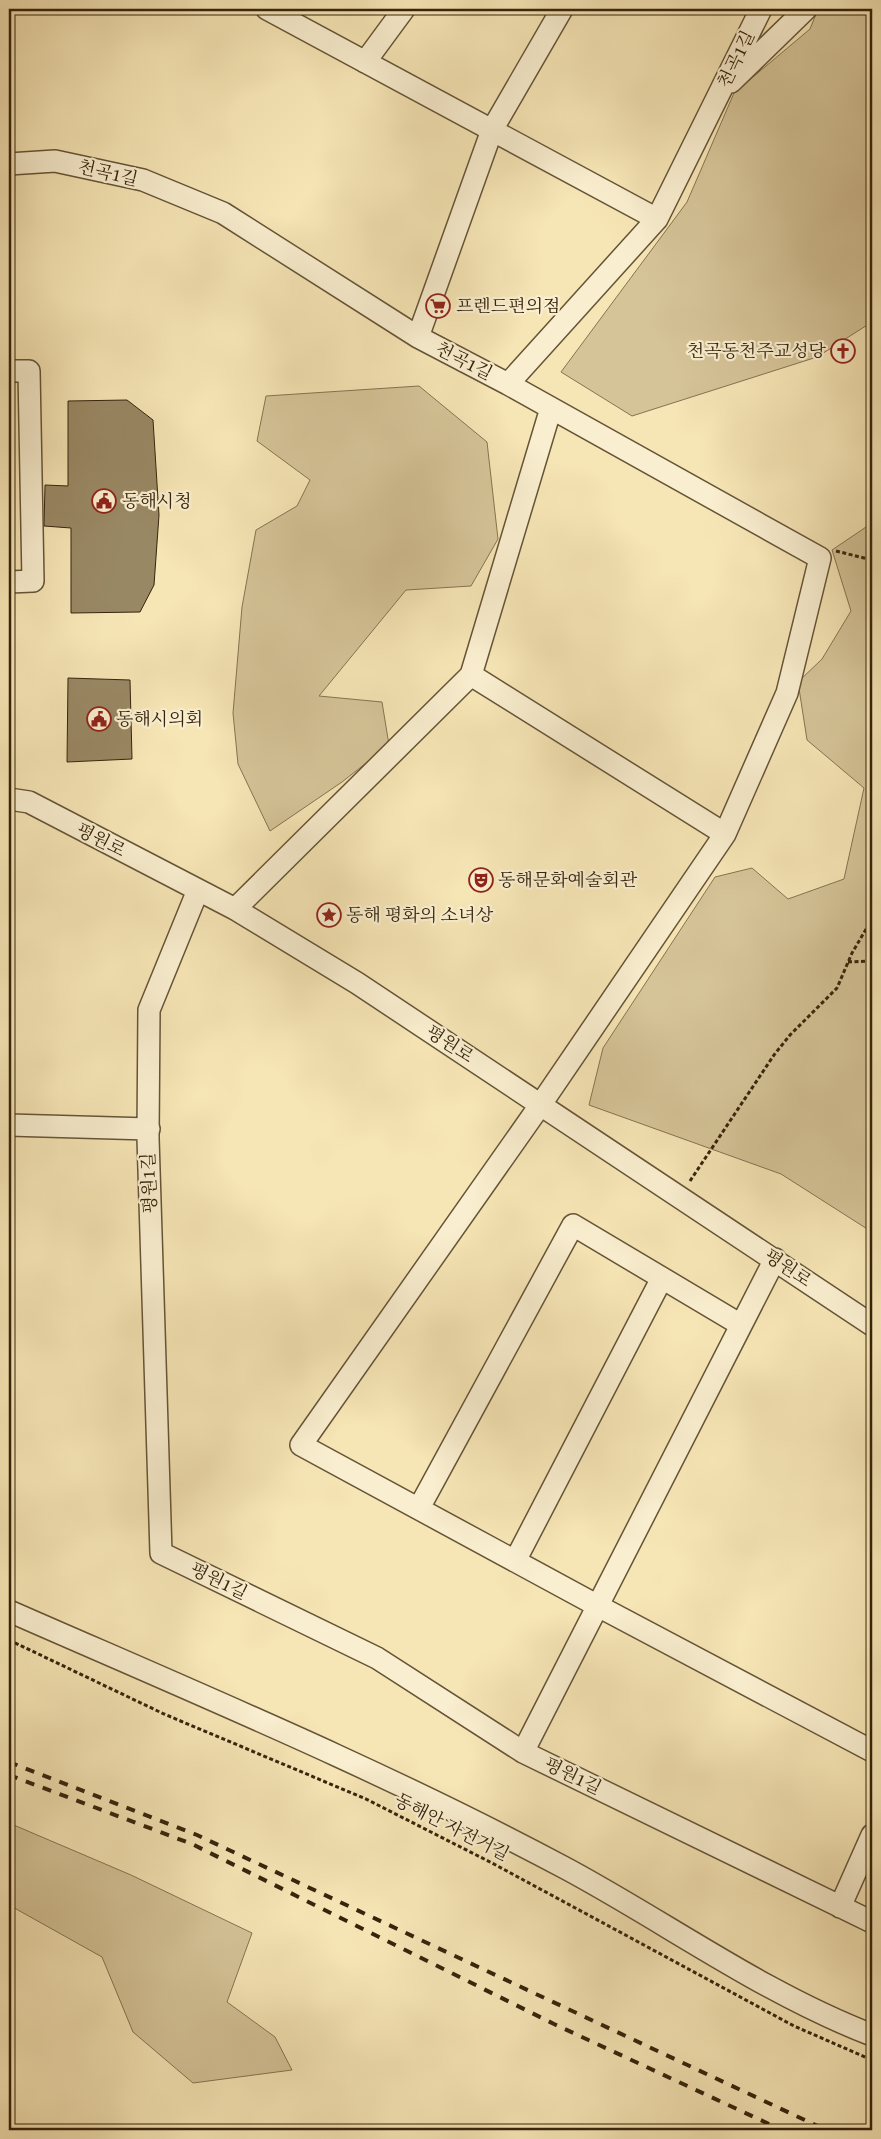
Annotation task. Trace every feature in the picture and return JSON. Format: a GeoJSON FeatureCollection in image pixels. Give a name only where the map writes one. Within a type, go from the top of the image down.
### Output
{"type":"FeatureCollection","features":[{"type":"Feature","properties":{"kind":"street"},"geometry":{"type":"LineString","coordinates":[[267,9],[657,219]]}},
{"type":"Feature","properties":{"kind":"street"},"geometry":{"type":"LineString","coordinates":[[365,62],[404,9]]}},
{"type":"Feature","properties":{"kind":"street"},"geometry":{"type":"LineString","coordinates":[[418,337],[492,130],[562,9]]}},
{"type":"Feature","properties":{"kind":"street","name":"천곡1길"},"geometry":{"type":"LineString","coordinates":[[9,164],[55,161],[143,180],[223,213],[418,337],[508,384],[657,219],[761,9]]}},
{"type":"Feature","properties":{"kind":"street"},"geometry":{"type":"LineString","coordinates":[[720,92],[806,9]]}},
{"type":"Feature","properties":{"kind":"street"},"geometry":{"type":"LineString","coordinates":[[9,371],[29,371],[33,581],[9,582]]}},
{"type":"Feature","properties":{"kind":"street"},"geometry":{"type":"LineString","coordinates":[[508,384],[820,558],[787,694],[725,834],[541,1104],[301,1445],[598,1606],[872,1751]]}},
{"type":"Feature","properties":{"kind":"street"},"geometry":{"type":"LineString","coordinates":[[235,909],[471,675],[550,408]]}},
{"type":"Feature","properties":{"kind":"street"},"geometry":{"type":"LineString","coordinates":[[471,675],[725,834]]}},
{"type":"Feature","properties":{"kind":"street","name":"평원로"},"geometry":{"type":"LineString","coordinates":[[9,799],[29,802],[235,909],[357,983],[872,1325]]}},
{"type":"Feature","properties":{"kind":"street","name":"평원1길"},"geometry":{"type":"LineString","coordinates":[[198,890],[148,1010],[149,1129],[160,1553],[378,1658],[523,1752],[872,1922]]}},
{"type":"Feature","properties":{"kind":"street"},"geometry":{"type":"LineString","coordinates":[[9,1125],[149,1129]]}},
{"type":"Feature","properties":{"kind":"street"},"geometry":{"type":"LineString","coordinates":[[419,1508],[574,1225],[741,1325]]}},
{"type":"Feature","properties":{"kind":"street"},"geometry":{"type":"LineString","coordinates":[[523,1752],[775,1259]]}},
{"type":"Feature","properties":{"kind":"street"},"geometry":{"type":"LineString","coordinates":[[515,1561],[662,1278]]}},
{"type":"Feature","properties":{"kind":"street"},"geometry":{"type":"LineString","coordinates":[[9,1611],[338,1757],[474,1822],[568,1869],[725,1963],[792,1999],[872,2035]]}},
{"type":"Feature","properties":{"kind":"street"},"geometry":{"type":"LineString","coordinates":[[840,1907],[872,1835]]}},
{"type":"Feature","properties":{"kind":"path"},"geometry":{"type":"LineString","coordinates":[[680,1196],[774,1056],[790,1035],[837,988],[848,962],[872,919]]}},
{"type":"Feature","properties":{"kind":"path"},"geometry":{"type":"LineString","coordinates":[[848,962],[872,961]]}},
{"type":"Feature","properties":{"kind":"path","name":"동해안 자전거길"},"geometry":{"type":"LineString","coordinates":[[9,1640],[164,1714],[366,1799],[492,1862],[794,2026],[872,2060]]}},
{"type":"Feature","properties":{"kind":"shaded area"},"geometry":{"type":"Polygon","coordinates":[[[818,9],[872,9],[872,322],[817,357],[632,416],[561,372],[687,202],[734,93],[810,29],[818,9]]]}},
{"type":"Feature","properties":{"kind":"shaded area"},"geometry":{"type":"Polygon","coordinates":[[[419,386],[487,442],[498,539],[471,586],[406,590],[319,696],[382,702],[389,745],[342,782],[270,831],[238,764],[233,713],[242,607],[256,530],[297,506],[310,480],[257,441],[266,396],[419,386]]]}},
{"type":"Feature","properties":{"kind":"shaded area"},"geometry":{"type":"Polygon","coordinates":[[[872,523],[872,1232],[781,1174],[589,1105],[603,1048],[715,877],[752,868],[788,899],[844,879],[864,788],[807,740],[798,682],[822,659],[851,611],[832,550],[872,523]]]}},
{"type":"Feature","properties":{"kind":"shaded area"},"geometry":{"type":"Polygon","coordinates":[[[9,1823],[131,1875],[252,1933],[227,2002],[275,2037],[292,2070],[193,2083],[133,2032],[102,1957],[9,1905],[9,1823]]]}},
{"type":"Feature","properties":{"kind":"building"},"geometry":{"type":"Polygon","coordinates":[[[127,400],[153,420],[159,515],[154,585],[140,612],[71,613],[71,528],[44,526],[45,485],[68,486],[68,401],[127,400]]]}},
{"type":"Feature","properties":{"kind":"building","name":"동해시의회"},"geometry":{"type":"Polygon","coordinates":[[[68,678],[130,680],[132,759],[67,762],[68,678]]]}},
{"type":"Feature","properties":{"kind":"railway"},"geometry":{"type":"LineString","coordinates":[[9,1762],[197,1835],[826,2130]]}},
{"type":"Feature","properties":{"kind":"railway"},"geometry":{"type":"LineString","coordinates":[[9,1775],[192,1844],[554,2024],[782,2130]]}},
{"type":"Feature","properties":{"kind":"place","name":"프렌드편의점"},"geometry":{"type":"Point","coordinates":[438,306]}},
{"type":"Feature","properties":{"kind":"place","name":"천곡동천주교성당"},"geometry":{"type":"Point","coordinates":[843,351]}},
{"type":"Feature","properties":{"kind":"place","name":"동해시청"},"geometry":{"type":"Point","coordinates":[104,501]}},
{"type":"Feature","properties":{"kind":"place","name":"동해시의회"},"geometry":{"type":"Point","coordinates":[99,719]}},
{"type":"Feature","properties":{"kind":"place","name":"동해문화예술회관"},"geometry":{"type":"Point","coordinates":[481,880]}},
{"type":"Feature","properties":{"kind":"place","name":"동해 평화의 소녀상"},"geometry":{"type":"Point","coordinates":[329,915]}}]}
